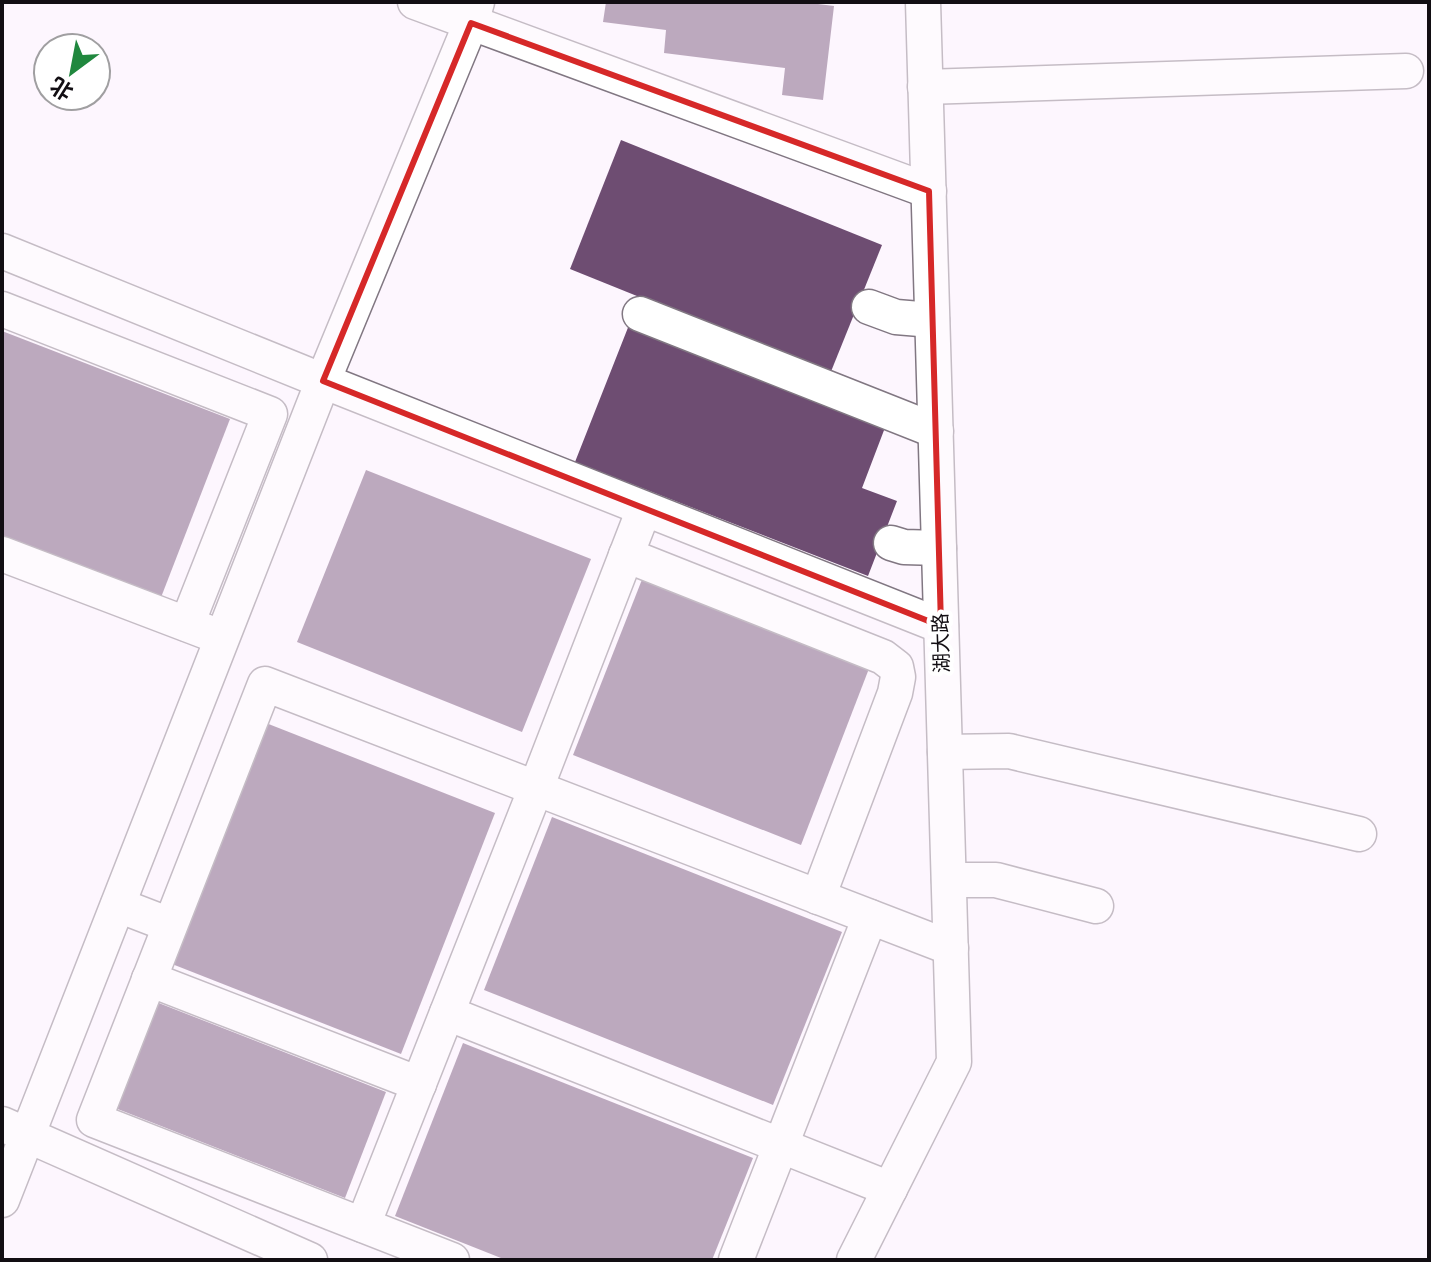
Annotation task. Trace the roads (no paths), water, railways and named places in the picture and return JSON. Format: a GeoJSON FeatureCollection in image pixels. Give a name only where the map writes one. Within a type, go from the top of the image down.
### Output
{"type":"FeatureCollection","features":[{"type":"Feature","properties":{"kind":"street"},"geometry":{"type":"LineString","coordinates":[[415,2],[474,9],[929,191]]}},
{"type":"Feature","properties":{"kind":"street","name":"湖大路"},"geometry":{"type":"LineString","coordinates":[[854,1260],[954,1062],[923,2]]}},
{"type":"Feature","properties":{"kind":"street"},"geometry":{"type":"LineString","coordinates":[[2,1200],[15,1129],[118,905],[323,381],[474,9]]}},
{"type":"Feature","properties":{"kind":"street"},"geometry":{"type":"LineString","coordinates":[[925,87],[1406,71]]}},
{"type":"Feature","properties":{"kind":"street"},"geometry":{"type":"LineString","coordinates":[[2,251],[941,626]]}},
{"type":"Feature","properties":{"kind":"street"},"geometry":{"type":"LineString","coordinates":[[869,307],[896,317],[932,320]]}},
{"type":"Feature","properties":{"kind":"street"},"geometry":{"type":"LineString","coordinates":[[2,309],[270,414],[187,624]]}},
{"type":"Feature","properties":{"kind":"street"},"geometry":{"type":"LineString","coordinates":[[640,314],[936,431]]}},
{"type":"Feature","properties":{"kind":"street"},"geometry":{"type":"LineString","coordinates":[[363,1225],[644,509]]}},
{"type":"Feature","properties":{"kind":"street"},"geometry":{"type":"LineString","coordinates":[[891,543],[904,547],[939,548]]}},
{"type":"Feature","properties":{"kind":"street"},"geometry":{"type":"LineString","coordinates":[[2,554],[222,638]]}},
{"type":"Feature","properties":{"kind":"street"},"geometry":{"type":"LineString","coordinates":[[626,555],[883,657],[896,667],[895,693],[818,897]]}},
{"type":"Feature","properties":{"kind":"street"},"geometry":{"type":"LineString","coordinates":[[452,1260],[94,1120],[265,684],[951,948]]}},
{"type":"Feature","properties":{"kind":"street"},"geometry":{"type":"LineString","coordinates":[[945,752],[1009,751],[1359,834]]}},
{"type":"Feature","properties":{"kind":"street"},"geometry":{"type":"LineString","coordinates":[[949,880],[996,880],[1096,906]]}},
{"type":"Feature","properties":{"kind":"street"},"geometry":{"type":"LineString","coordinates":[[118,905],[170,925]]}},
{"type":"Feature","properties":{"kind":"street"},"geometry":{"type":"LineString","coordinates":[[736,1260],[870,917]]}},
{"type":"Feature","properties":{"kind":"street"},"geometry":{"type":"LineString","coordinates":[[149,979],[419,1084]]}},
{"type":"Feature","properties":{"kind":"street"},"geometry":{"type":"LineString","coordinates":[[447,1013],[890,1189]]}},
{"type":"Feature","properties":{"kind":"street"},"geometry":{"type":"LineString","coordinates":[[15,1129],[310,1260]]}}]}
